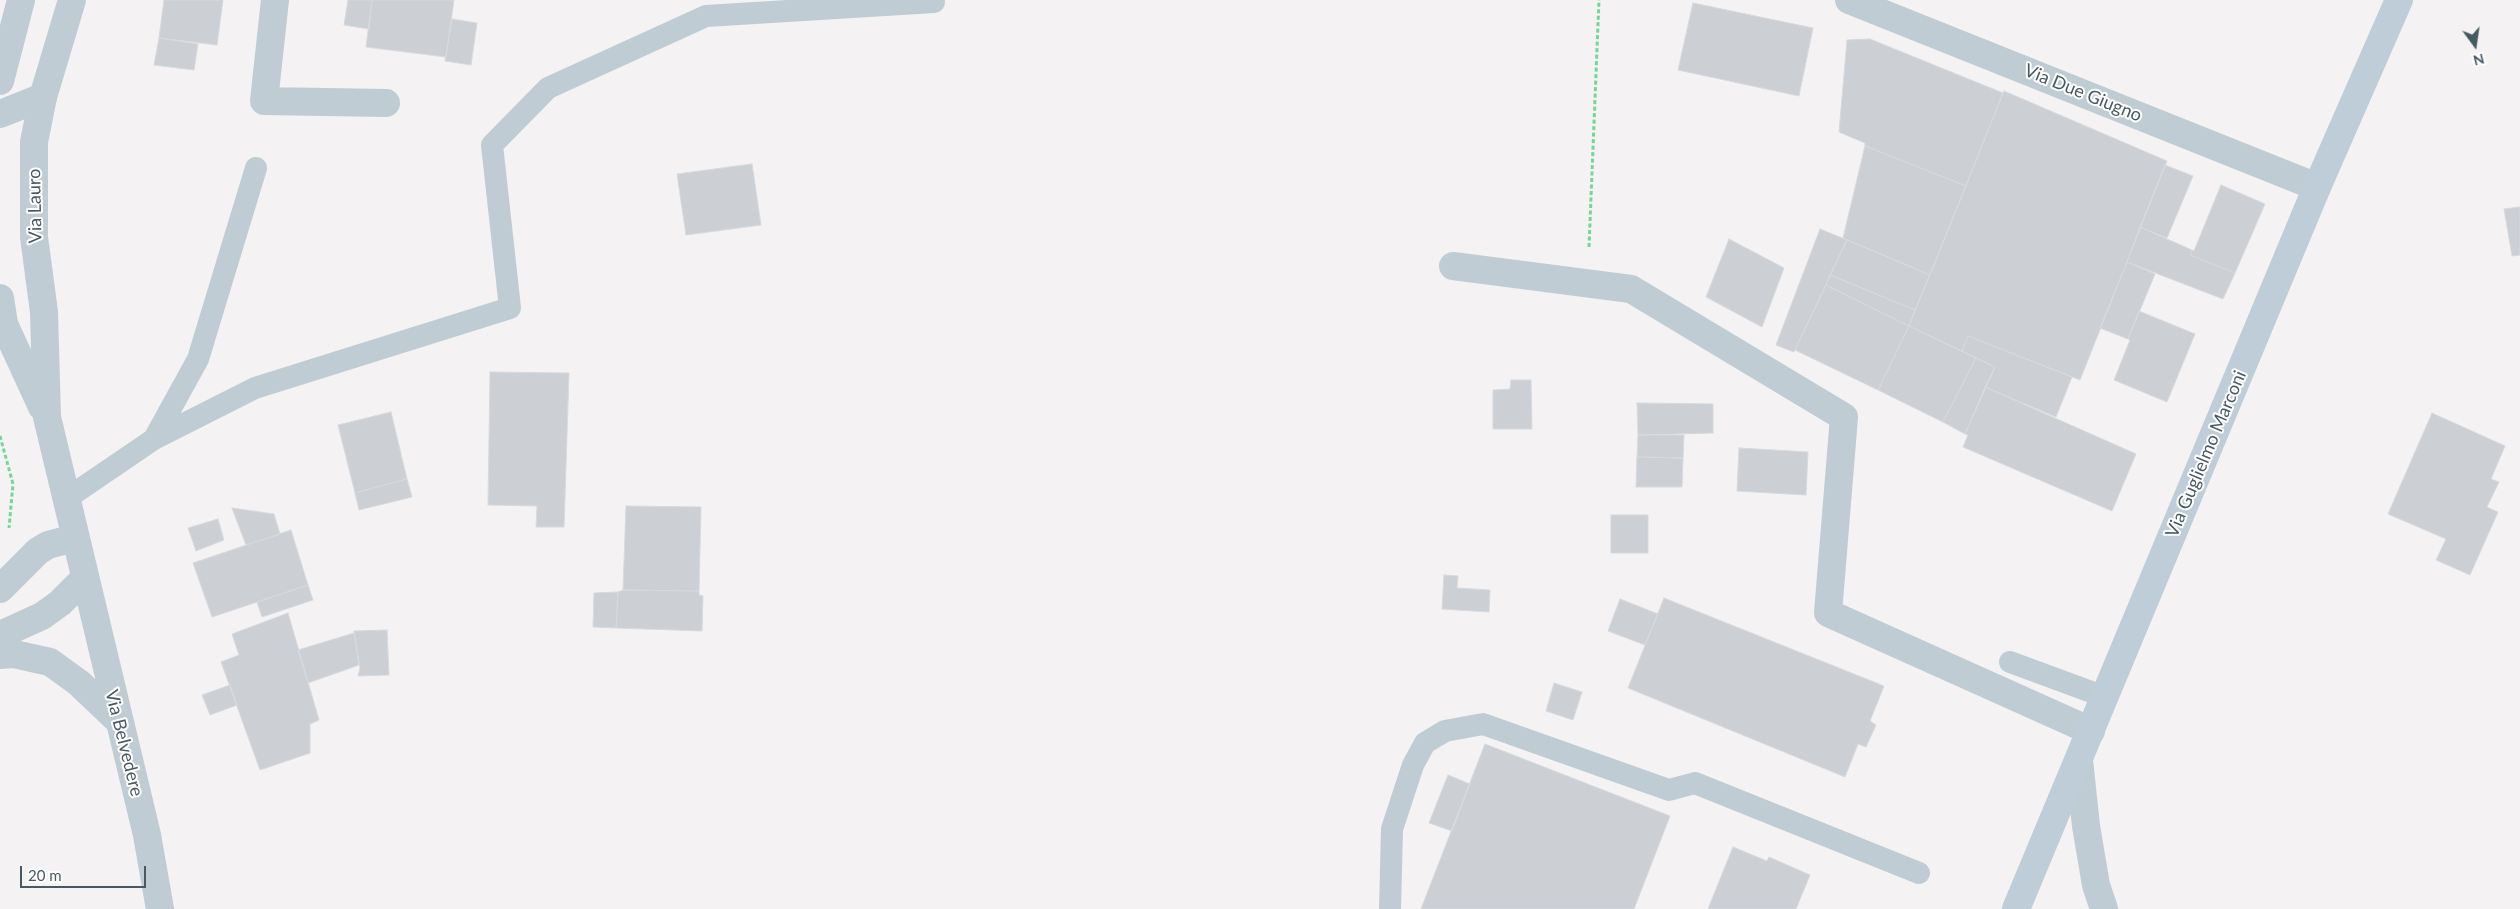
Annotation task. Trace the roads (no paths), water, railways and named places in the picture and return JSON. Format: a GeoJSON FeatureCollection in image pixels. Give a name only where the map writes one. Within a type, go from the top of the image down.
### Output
{"type":"FeatureCollection","features":[{"type":"Feature","properties":{"kind":"main road","name":"Via Guglielmo Marconi"},"geometry":{"type":"LineString","coordinates":[[2016,909],[2317,187],[2399,0]]}},
{"type":"Feature","properties":{"kind":"street"},"geometry":{"type":"LineString","coordinates":[[21,0],[0,81],[43,97]]}},
{"type":"Feature","properties":{"kind":"street","name":"Via Lauro"},"geometry":{"type":"LineString","coordinates":[[72,0],[43,97],[34,142],[34,228],[44,312],[47,417],[84,578]]}},
{"type":"Feature","properties":{"kind":"street"},"geometry":{"type":"LineString","coordinates":[[275,0],[264,101],[386,103]]}},
{"type":"Feature","properties":{"kind":"street","name":"Via Due Giugno"},"geometry":{"type":"LineString","coordinates":[[1849,0],[2317,187]]}},
{"type":"Feature","properties":{"kind":"street"},"geometry":{"type":"LineString","coordinates":[[0,114],[43,97]]}},
{"type":"Feature","properties":{"kind":"street"},"geometry":{"type":"LineString","coordinates":[[1453,266],[1631,289],[1844,417],[1828,613],[2091,731]]}},
{"type":"Feature","properties":{"kind":"street","name":"Via Lauro"},"geometry":{"type":"LineString","coordinates":[[0,298],[4,324],[47,417]]}},
{"type":"Feature","properties":{"kind":"street"},"geometry":{"type":"LineString","coordinates":[[0,589],[38,551],[48,545],[74,538]]}},
{"type":"Feature","properties":{"kind":"street"},"geometry":{"type":"LineString","coordinates":[[0,635],[42,616],[60,603],[84,578]]}},
{"type":"Feature","properties":{"kind":"street","name":"Via Belvedere"},"geometry":{"type":"LineString","coordinates":[[84,578],[147,835],[160,909]]}},
{"type":"Feature","properties":{"kind":"street"},"geometry":{"type":"LineString","coordinates":[[0,655],[14,654],[50,662],[79,683],[119,721]]}},
{"type":"Feature","properties":{"kind":"street"},"geometry":{"type":"LineString","coordinates":[[2079,760],[2096,885],[2104,909]]}},
{"type":"Feature","properties":{"kind":"lane"},"geometry":{"type":"LineString","coordinates":[[66,499],[154,439],[256,388],[510,308],[492,144],[548,88],[706,16],[934,2]]}},
{"type":"Feature","properties":{"kind":"lane"},"geometry":{"type":"LineString","coordinates":[[154,439],[198,359],[256,168]]}},
{"type":"Feature","properties":{"kind":"lane"},"geometry":{"type":"LineString","coordinates":[[2010,662],[2105,698]]}},
{"type":"Feature","properties":{"kind":"lane"},"geometry":{"type":"LineString","coordinates":[[1390,909],[1392,829],[1413,765],[1426,743],[1445,731],[1483,724],[1669,790],[1695,783],[1919,873]]}}]}
